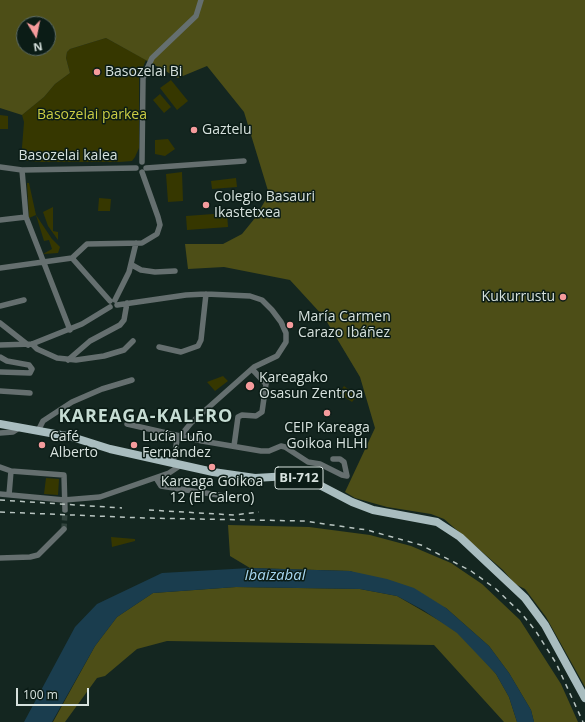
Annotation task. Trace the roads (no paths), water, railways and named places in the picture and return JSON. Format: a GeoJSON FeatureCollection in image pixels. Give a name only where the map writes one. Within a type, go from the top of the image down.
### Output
{"type":"FeatureCollection","features":[{"type":"Feature","properties":{"kind":"main road","name":"BI-712"},"geometry":{"type":"LineString","coordinates":[[0,424],[72,437],[104,447],[181,465],[242,476],[266,478],[289,476],[308,479],[352,502],[373,510],[424,518],[444,526],[460,537],[525,598],[551,635],[585,698]]}},
{"type":"Feature","properties":{"kind":"street"},"geometry":{"type":"LineString","coordinates":[[0,268],[72,258],[84,246],[93,242],[136,243],[149,240],[157,234],[160,226],[144,170],[146,164],[142,162],[143,78],[152,58],[196,16],[201,0]]}},
{"type":"Feature","properties":{"kind":"street"},"geometry":{"type":"LineString","coordinates":[[142,162],[138,163],[136,168],[144,170],[244,161]]}},
{"type":"Feature","properties":{"kind":"street","name":"Basozelai kalea"},"geometry":{"type":"LineString","coordinates":[[0,167],[22,170],[136,168]]}},
{"type":"Feature","properties":{"kind":"street"},"geometry":{"type":"LineString","coordinates":[[22,170],[26,217],[70,330]]}},
{"type":"Feature","properties":{"kind":"street"},"geometry":{"type":"LineString","coordinates":[[0,220],[26,217]]}},
{"type":"Feature","properties":{"kind":"street"},"geometry":{"type":"LineString","coordinates":[[0,345],[30,345],[70,330],[113,303],[132,265],[136,243]]}},
{"type":"Feature","properties":{"kind":"street"},"geometry":{"type":"LineString","coordinates":[[72,258],[113,303],[127,303],[166,296],[206,294],[256,298],[272,310],[281,322],[286,333],[286,342],[278,356],[252,369],[191,423],[177,440],[173,463]]}},
{"type":"Feature","properties":{"kind":"street"},"geometry":{"type":"LineString","coordinates":[[132,265],[141,270],[155,272],[175,271]]}},
{"type":"Feature","properties":{"kind":"street"},"geometry":{"type":"LineString","coordinates":[[159,347],[181,352],[198,346],[201,340],[206,294]]}},
{"type":"Feature","properties":{"kind":"street"},"geometry":{"type":"LineString","coordinates":[[0,306],[24,300]]}},
{"type":"Feature","properties":{"kind":"street"},"geometry":{"type":"LineString","coordinates":[[68,360],[90,341],[120,325],[124,320],[127,303]]}},
{"type":"Feature","properties":{"kind":"street"},"geometry":{"type":"LineString","coordinates":[[0,323],[37,349],[50,355],[68,360],[111,354],[124,350],[133,341]]}},
{"type":"Feature","properties":{"kind":"street"},"geometry":{"type":"LineString","coordinates":[[0,357],[30,365],[32,369],[30,373],[0,372]]}},
{"type":"Feature","properties":{"kind":"street"},"geometry":{"type":"LineString","coordinates":[[234,446],[238,417],[242,415],[256,416],[262,412],[266,384],[252,369]]}},
{"type":"Feature","properties":{"kind":"street"},"geometry":{"type":"LineString","coordinates":[[38,431],[43,421],[72,402],[102,389],[132,380]]}},
{"type":"Feature","properties":{"kind":"street"},"geometry":{"type":"LineString","coordinates":[[0,391],[30,393]]}},
{"type":"Feature","properties":{"kind":"street"},"geometry":{"type":"LineString","coordinates":[[127,424],[262,451],[269,451],[281,446],[308,462],[320,464],[347,476],[344,462],[340,459],[333,459]]}},
{"type":"Feature","properties":{"kind":"street"},"geometry":{"type":"LineString","coordinates":[[0,433],[13,432],[19,428]]}},
{"type":"Feature","properties":{"kind":"street"},"geometry":{"type":"LineString","coordinates":[[0,494],[64,500],[100,497],[169,473],[181,465]]}},
{"type":"Feature","properties":{"kind":"street"},"geometry":{"type":"LineString","coordinates":[[0,467],[11,471],[64,475],[65,510]]}},
{"type":"Feature","properties":{"kind":"street"},"geometry":{"type":"LineString","coordinates":[[9,495],[11,471]]}},
{"type":"Feature","properties":{"kind":"street"},"geometry":{"type":"LineString","coordinates":[[156,478],[161,486],[231,497]]}},
{"type":"Feature","properties":{"kind":"street"},"geometry":{"type":"LineString","coordinates":[[0,558],[30,558],[38,555],[64,529]]}},
{"type":"Feature","properties":{"kind":"water","name":"Ibaizabal"},"geometry":{"type":"Polygon","coordinates":[[[250,568],[350,571],[387,579],[414,588],[446,608],[489,646],[509,673],[531,710],[534,722],[517,722],[509,697],[496,674],[457,633],[423,610],[397,596],[360,589],[236,587],[153,593],[117,617],[95,646],[52,722],[24,722],[75,627],[97,604],[162,573],[250,568]]]}},
{"type":"Feature","properties":{"kind":"tunnel"},"geometry":{"type":"LineString","coordinates":[[64,529],[65,510]]}},
{"type":"Feature","properties":{"kind":"railway"},"geometry":{"type":"LineString","coordinates":[[0,500],[122,508]]}},
{"type":"Feature","properties":{"kind":"railway"},"geometry":{"type":"LineString","coordinates":[[149,510],[234,515],[259,512]]}},
{"type":"Feature","properties":{"kind":"railway"},"geometry":{"type":"LineString","coordinates":[[0,512],[144,518],[304,521],[367,530],[421,545],[471,571],[496,589],[522,614],[535,630],[556,663],[583,722]]}},
{"type":"Feature","properties":{"kind":"place","name":"Basozelai Bi"},"geometry":{"type":"Point","coordinates":[97,72]}},
{"type":"Feature","properties":{"kind":"place","name":"Gaztelu"},"geometry":{"type":"Point","coordinates":[194,130]}},
{"type":"Feature","properties":{"kind":"place","name":"Colegio Basauri Ikastetxea"},"geometry":{"type":"Point","coordinates":[206,205]}},
{"type":"Feature","properties":{"kind":"place","name":"Kukurrustu"},"geometry":{"type":"Point","coordinates":[563,297]}},
{"type":"Feature","properties":{"kind":"place","name":"María Carmen Carazo Ibáñez"},"geometry":{"type":"Point","coordinates":[290,325]}},
{"type":"Feature","properties":{"kind":"place","name":"Kareagako Osasun Zentroa"},"geometry":{"type":"Point","coordinates":[250,386]}},
{"type":"Feature","properties":{"kind":"place","name":"CEIP Kareaga Goikoa HLHI"},"geometry":{"type":"Point","coordinates":[327,413]}},
{"type":"Feature","properties":{"kind":"place","name":"Café Alberto"},"geometry":{"type":"Point","coordinates":[42,445]}},
{"type":"Feature","properties":{"kind":"place","name":"Lucía Luño Fernández"},"geometry":{"type":"Point","coordinates":[134,445]}},
{"type":"Feature","properties":{"kind":"place","name":"Kareaga Goikoa 12 (El Calero)"},"geometry":{"type":"Point","coordinates":[212,467]}},
{"type":"Feature","properties":{"kind":"district","name":"KAREAGA-KALERO"},"geometry":{"type":"Point","coordinates":[146,417]}},
{"type":"Feature","properties":{"kind":"park label","name":"Basozelai parkea"},"geometry":{"type":"Point","coordinates":[92,115]}}]}
